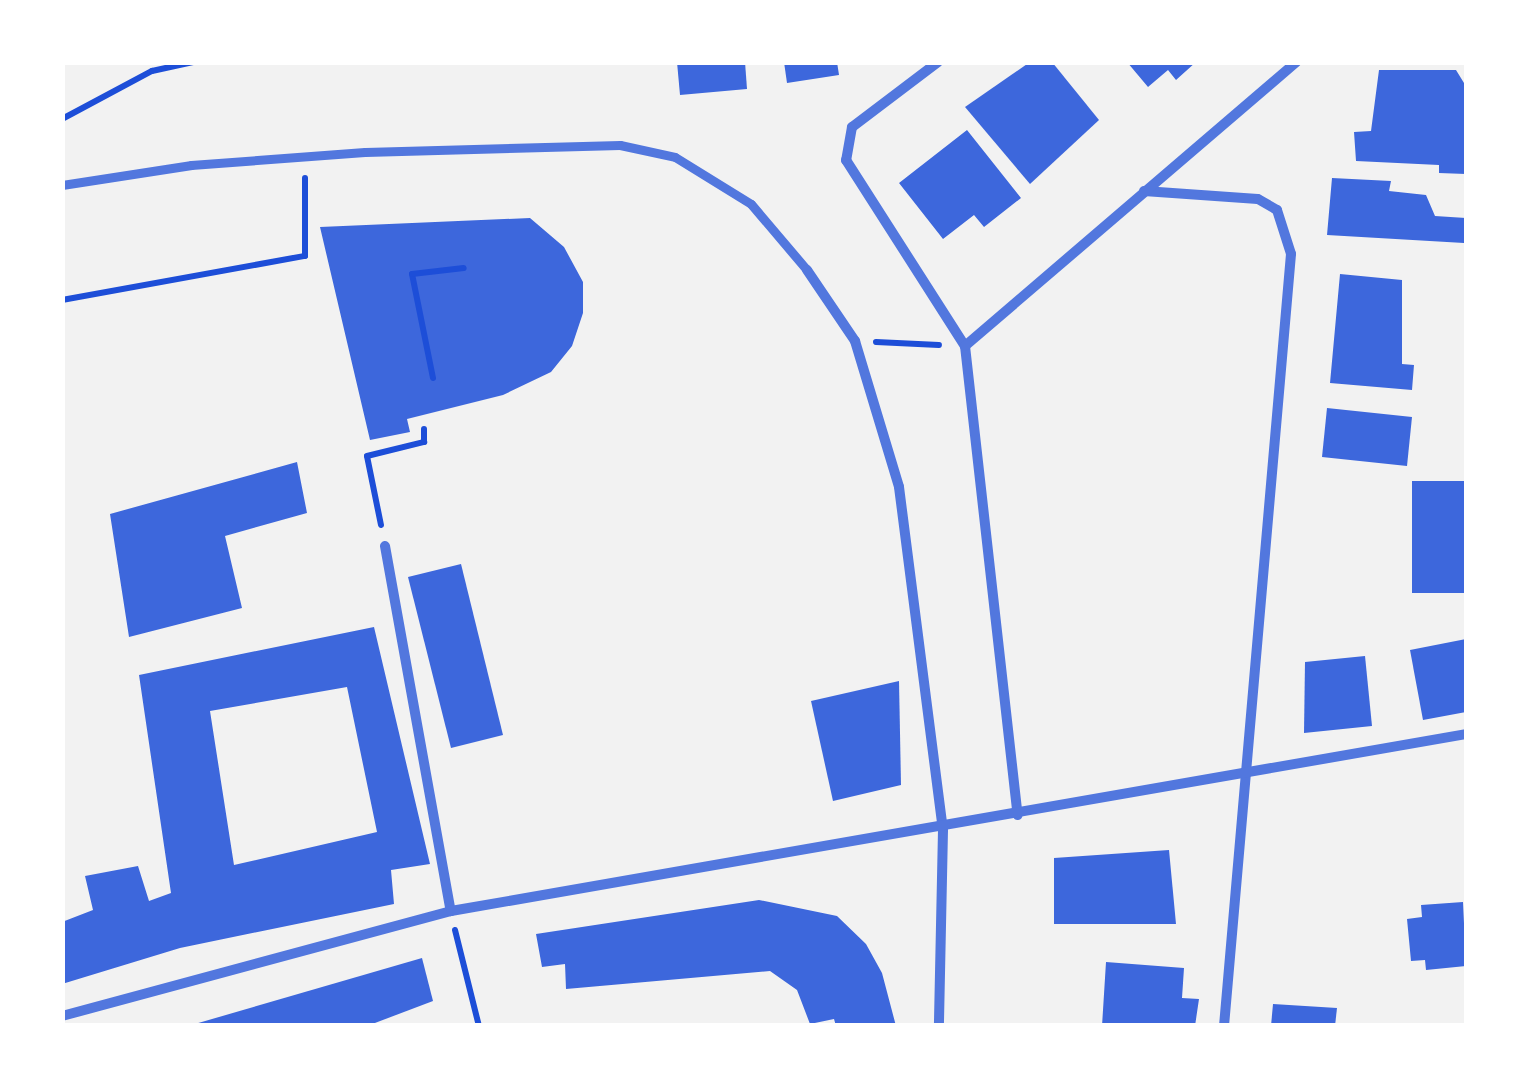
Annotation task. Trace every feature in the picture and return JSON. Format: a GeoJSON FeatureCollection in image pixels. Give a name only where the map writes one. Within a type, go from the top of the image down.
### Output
{"type":"FeatureCollection","features":[{"type":"Feature","properties":{"kind":"street"},"geometry":{"type":"LineString","coordinates":[[938,62],[852,126],[846,160],[965,346],[1018,815]]}},
{"type":"Feature","properties":{"kind":"street"},"geometry":{"type":"LineString","coordinates":[[965,346],[1296,62]]}},
{"type":"Feature","properties":{"kind":"street"},"geometry":{"type":"LineString","coordinates":[[62,185],[306,156],[620,145],[674,157],[751,204],[806,270],[855,341],[899,487],[942,815],[939,1026]]}},
{"type":"Feature","properties":{"kind":"street"},"geometry":{"type":"LineString","coordinates":[[1144,192],[1258,200],[1277,210],[1288,229],[1291,254],[1250,771],[1224,1026]]}},
{"type":"Feature","properties":{"kind":"street"},"geometry":{"type":"LineString","coordinates":[[385,546],[451,911]]}},
{"type":"Feature","properties":{"kind":"street"},"geometry":{"type":"LineString","coordinates":[[62,1016],[451,911],[844,840],[943,830],[1466,734]]}},
{"type":"Feature","properties":{"kind":"path"},"geometry":{"type":"LineString","coordinates":[[62,119],[152,71],[193,62]]}},
{"type":"Feature","properties":{"kind":"path"},"geometry":{"type":"LineString","coordinates":[[62,300],[305,256],[306,156]]}},
{"type":"Feature","properties":{"kind":"path"},"geometry":{"type":"LineString","coordinates":[[433,378],[412,274],[464,268]]}},
{"type":"Feature","properties":{"kind":"path"},"geometry":{"type":"LineString","coordinates":[[855,341],[965,346]]}},
{"type":"Feature","properties":{"kind":"path"},"geometry":{"type":"LineString","coordinates":[[385,546],[367,456],[424,442],[424,429]]}},
{"type":"Feature","properties":{"kind":"path"},"geometry":{"type":"LineString","coordinates":[[451,911],[478,1026]]}},
{"type":"Feature","properties":{"kind":"building"},"geometry":{"type":"Polygon","coordinates":[[[677,62],[745,62],[747,89],[680,95],[677,62]]]}},
{"type":"Feature","properties":{"kind":"building"},"geometry":{"type":"Polygon","coordinates":[[[784,62],[837,62],[839,75],[787,83],[784,62]]]}},
{"type":"Feature","properties":{"kind":"building"},"geometry":{"type":"Polygon","coordinates":[[[1030,62],[1052,62],[1099,120],[1030,184],[965,107],[1030,62]]]}},
{"type":"Feature","properties":{"kind":"building"},"geometry":{"type":"Polygon","coordinates":[[[1127,62],[1196,62],[1176,80],[1168,70],[1148,87],[1127,62]]]}},
{"type":"Feature","properties":{"kind":"building"},"geometry":{"type":"Polygon","coordinates":[[[1379,70],[1456,70],[1464,83],[1466,174],[1439,173],[1439,165],[1356,161],[1354,132],[1371,131],[1379,70]]]}},
{"type":"Feature","properties":{"kind":"building"},"geometry":{"type":"Polygon","coordinates":[[[967,130],[1021,198],[984,227],[974,215],[943,239],[899,183],[967,130]]]}},
{"type":"Feature","properties":{"kind":"building"},"geometry":{"type":"Polygon","coordinates":[[[1332,178],[1391,181],[1389,191],[1426,195],[1435,216],[1466,218],[1464,243],[1327,235],[1332,178]]]}},
{"type":"Feature","properties":{"kind":"building"},"geometry":{"type":"Polygon","coordinates":[[[530,218],[564,247],[583,282],[583,313],[572,346],[551,372],[503,395],[407,419],[410,432],[370,440],[320,227],[530,218]]]}},
{"type":"Feature","properties":{"kind":"building"},"geometry":{"type":"Polygon","coordinates":[[[1340,274],[1402,280],[1402,364],[1414,365],[1412,390],[1330,383],[1340,274]]]}},
{"type":"Feature","properties":{"kind":"building"},"geometry":{"type":"Polygon","coordinates":[[[1327,408],[1412,417],[1407,466],[1322,457],[1327,408]]]}},
{"type":"Feature","properties":{"kind":"building"},"geometry":{"type":"Polygon","coordinates":[[[297,462],[307,513],[225,536],[242,608],[129,637],[110,514],[297,462]]]}},
{"type":"Feature","properties":{"kind":"building"},"geometry":{"type":"Polygon","coordinates":[[[1412,481],[1466,481],[1466,593],[1412,593],[1412,481]]]}},
{"type":"Feature","properties":{"kind":"building"},"geometry":{"type":"Polygon","coordinates":[[[461,564],[503,735],[451,748],[408,577],[461,564]]]}},
{"type":"Feature","properties":{"kind":"building"},"geometry":{"type":"Polygon","coordinates":[[[374,627],[430,864],[391,870],[394,904],[180,948],[62,984],[62,922],[93,910],[85,876],[138,866],[149,901],[171,893],[139,675],[374,627]],[[347,687],[210,711],[234,865],[377,832],[347,687]]]}},
{"type":"Feature","properties":{"kind":"building"},"geometry":{"type":"Polygon","coordinates":[[[1466,639],[1466,712],[1423,720],[1410,650],[1466,639]]]}},
{"type":"Feature","properties":{"kind":"building"},"geometry":{"type":"Polygon","coordinates":[[[1365,656],[1372,726],[1304,733],[1305,662],[1365,656]]]}},
{"type":"Feature","properties":{"kind":"building"},"geometry":{"type":"Polygon","coordinates":[[[899,681],[901,785],[833,801],[811,701],[899,681]]]}},
{"type":"Feature","properties":{"kind":"building"},"geometry":{"type":"Polygon","coordinates":[[[1169,850],[1176,924],[1054,924],[1054,858],[1169,850]]]}},
{"type":"Feature","properties":{"kind":"building"},"geometry":{"type":"Polygon","coordinates":[[[759,900],[837,916],[866,944],[882,973],[896,1026],[836,1026],[834,1019],[810,1024],[797,990],[770,971],[566,989],[565,964],[542,967],[536,934],[759,900]]]}},
{"type":"Feature","properties":{"kind":"building"},"geometry":{"type":"Polygon","coordinates":[[[1463,902],[1466,966],[1426,970],[1425,960],[1411,961],[1407,919],[1422,917],[1421,905],[1463,902]]]}},
{"type":"Feature","properties":{"kind":"building"},"geometry":{"type":"Polygon","coordinates":[[[422,958],[433,1001],[367,1026],[188,1026],[422,958]]]}},
{"type":"Feature","properties":{"kind":"building"},"geometry":{"type":"Polygon","coordinates":[[[1106,962],[1184,968],[1182,998],[1199,999],[1195,1026],[1102,1026],[1106,962]]]}},
{"type":"Feature","properties":{"kind":"building"},"geometry":{"type":"Polygon","coordinates":[[[1273,1004],[1337,1008],[1335,1026],[1271,1026],[1273,1004]]]}}]}
